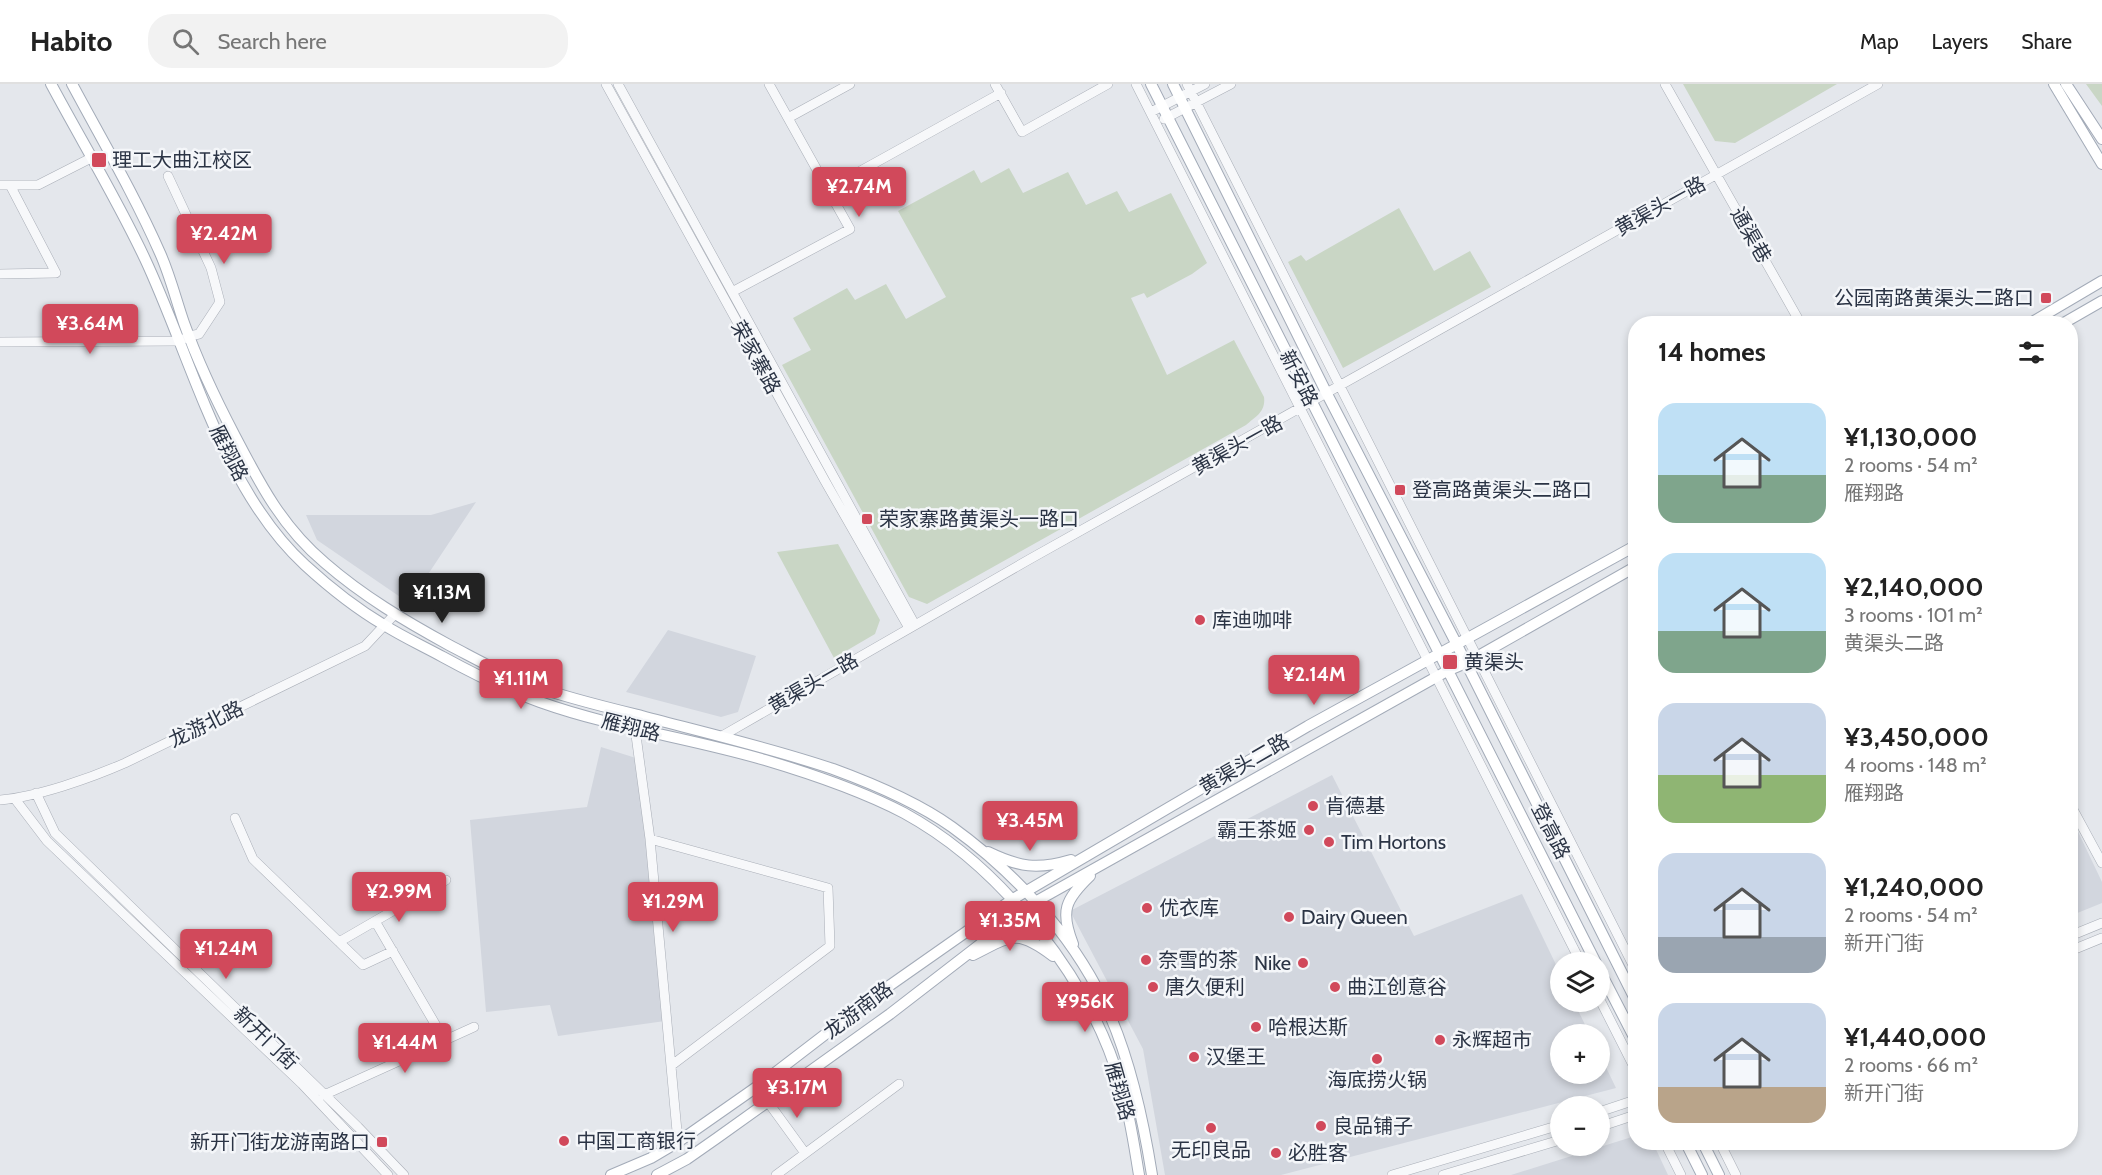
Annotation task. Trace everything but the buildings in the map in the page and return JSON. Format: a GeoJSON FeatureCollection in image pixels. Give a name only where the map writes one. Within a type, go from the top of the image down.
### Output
{"type":"FeatureCollection","features":[{"type":"Feature","properties":{"kind":"main road","name":"雁翔路"},"geometry":{"type":"LineString","coordinates":[[51,84],[272,504],[299,538],[323,562],[367,597],[395,614],[492,667],[532,685],[577,700],[722,736],[824,766],[873,785],[940,819],[972,843],[1035,902],[1080,961],[1103,1000],[1116,1032],[1142,1119],[1152,1175]]}},
{"type":"Feature","properties":{"kind":"main road","name":"雁翔路"},"geometry":{"type":"LineString","coordinates":[[72,84],[143,214],[161,255],[203,402],[246,488],[274,531],[306,566],[385,626],[469,671],[518,694],[544,704],[761,759],[816,776],[864,794],[904,813],[939,836],[983,869],[1013,899],[1060,961],[1095,1021],[1116,1069],[1128,1114],[1139,1175]]}},
{"type":"Feature","properties":{"kind":"main road","name":"新安路"},"geometry":{"type":"LineString","coordinates":[[1151,84],[1334,445],[1442,674]]}},
{"type":"Feature","properties":{"kind":"main road","name":"新安路"},"geometry":{"type":"LineString","coordinates":[[1173,84],[1180,98],[1191,105],[1327,394],[1466,663]]}},
{"type":"Feature","properties":{"kind":"main road"},"geometry":{"type":"LineString","coordinates":[[2054,84],[2102,164]]}},
{"type":"Feature","properties":{"kind":"main road"},"geometry":{"type":"LineString","coordinates":[[2066,84],[2102,139]]}},
{"type":"Feature","properties":{"kind":"main road"},"geometry":{"type":"LineString","coordinates":[[2043,316],[2102,281]]}},
{"type":"Feature","properties":{"kind":"main road"},"geometry":{"type":"LineString","coordinates":[[2076,316],[2102,301]]}},
{"type":"Feature","properties":{"kind":"main road","name":"黄渠头二路"},"geometry":{"type":"LineString","coordinates":[[1013,899],[1308,726],[1628,550]]}},
{"type":"Feature","properties":{"kind":"main road","name":"黄渠头二路"},"geometry":{"type":"LineString","coordinates":[[1035,902],[1628,571]]}},
{"type":"Feature","properties":{"kind":"main road","name":"登高路"},"geometry":{"type":"LineString","coordinates":[[1466,663],[1628,985]]}},
{"type":"Feature","properties":{"kind":"main road","name":"登高路"},"geometry":{"type":"LineString","coordinates":[[1442,674],[1590,952]]}},
{"type":"Feature","properties":{"kind":"main road"},"geometry":{"type":"LineString","coordinates":[[972,843],[1011,862],[1023,865],[1050,865],[1088,855]]}},
{"type":"Feature","properties":{"kind":"main road"},"geometry":{"type":"LineString","coordinates":[[1080,961],[1066,924],[1066,908],[1072,894],[1101,865]]}},
{"type":"Feature","properties":{"kind":"main road","name":"龙游南路"},"geometry":{"type":"LineString","coordinates":[[611,1175],[651,1158],[678,1142],[758,1086],[879,993],[1013,899]]}},
{"type":"Feature","properties":{"kind":"main road","name":"龙游南路"},"geometry":{"type":"LineString","coordinates":[[657,1175],[687,1159],[768,1102],[962,960],[1035,902]]}},
{"type":"Feature","properties":{"kind":"main road"},"geometry":{"type":"LineString","coordinates":[[962,960],[1002,940],[1016,937],[1033,942],[1060,961]]}},
{"type":"Feature","properties":{"kind":"main road"},"geometry":{"type":"LineString","coordinates":[[1610,990],[1628,1025]]}},
{"type":"Feature","properties":{"kind":"main road"},"geometry":{"type":"LineString","coordinates":[[1690,1150],[1702,1175]]}},
{"type":"Feature","properties":{"kind":"main road"},"geometry":{"type":"LineString","coordinates":[[1706,1150],[1719,1175]]}},
{"type":"Feature","properties":{"kind":"street","name":"荣家寨路"},"geometry":{"type":"LineString","coordinates":[[606,84],[825,481],[912,626]]}},
{"type":"Feature","properties":{"kind":"street","name":"荣家寨路"},"geometry":{"type":"LineString","coordinates":[[618,84],[912,626]]}},
{"type":"Feature","properties":{"kind":"street"},"geometry":{"type":"LineString","coordinates":[[732,292],[850,229],[769,84]]}},
{"type":"Feature","properties":{"kind":"street"},"geometry":{"type":"LineString","coordinates":[[788,118],[850,84]]}},
{"type":"Feature","properties":{"kind":"street"},"geometry":{"type":"LineString","coordinates":[[995,84],[1022,132],[1108,84]]}},
{"type":"Feature","properties":{"kind":"street"},"geometry":{"type":"LineString","coordinates":[[1136,84],[1300,409],[1433,657]]}},
{"type":"Feature","properties":{"kind":"street"},"geometry":{"type":"LineString","coordinates":[[1150,112],[1180,98],[1189,88],[1205,84]]}},
{"type":"Feature","properties":{"kind":"street"},"geometry":{"type":"LineString","coordinates":[[1156,123],[1231,84]]}},
{"type":"Feature","properties":{"kind":"street","name":"通渠巷"},"geometry":{"type":"LineString","coordinates":[[1665,84],[1797,316]]}},
{"type":"Feature","properties":{"kind":"street","name":"黄渠头一路"},"geometry":{"type":"LineString","coordinates":[[722,736],[912,626],[1878,84]]}},
{"type":"Feature","properties":{"kind":"street"},"geometry":{"type":"LineString","coordinates":[[1189,88],[1191,105],[1340,387],[1628,955]]}},
{"type":"Feature","properties":{"kind":"street"},"geometry":{"type":"LineString","coordinates":[[828,189],[1001,93]]}},
{"type":"Feature","properties":{"kind":"street"},"geometry":{"type":"LineString","coordinates":[[5,185],[38,185],[91,158]]}},
{"type":"Feature","properties":{"kind":"street"},"geometry":{"type":"LineString","coordinates":[[0,342],[184,338],[199,334],[220,302],[211,268],[168,176]]}},
{"type":"Feature","properties":{"kind":"street"},"geometry":{"type":"LineString","coordinates":[[0,274],[56,273],[5,185]]}},
{"type":"Feature","properties":{"kind":"street","name":"龙游北路"},"geometry":{"type":"LineString","coordinates":[[0,800],[15,799],[99,775],[125,763],[365,646],[395,614]]}},
{"type":"Feature","properties":{"kind":"street"},"geometry":{"type":"LineString","coordinates":[[1442,674],[1576,952]]}},
{"type":"Feature","properties":{"kind":"street"},"geometry":{"type":"LineString","coordinates":[[635,728],[650,839],[678,1142]]}},
{"type":"Feature","properties":{"kind":"street","name":"新开门街"},"geometry":{"type":"LineString","coordinates":[[36,793],[55,833],[404,1175]]}},
{"type":"Feature","properties":{"kind":"street","name":"新开门街"},"geometry":{"type":"LineString","coordinates":[[15,799],[47,841],[302,1084],[388,1175]]}},
{"type":"Feature","properties":{"kind":"street"},"geometry":{"type":"LineString","coordinates":[[235,818],[253,859],[363,965],[393,951]]}},
{"type":"Feature","properties":{"kind":"street"},"geometry":{"type":"LineString","coordinates":[[2078,819],[2102,863]]}},
{"type":"Feature","properties":{"kind":"street"},"geometry":{"type":"LineString","coordinates":[[650,839],[828,888],[830,946],[672,1065]]}},
{"type":"Feature","properties":{"kind":"street"},"geometry":{"type":"LineString","coordinates":[[339,942],[446,880]]}},
{"type":"Feature","properties":{"kind":"street"},"geometry":{"type":"LineString","coordinates":[[375,921],[445,1041]]}},
{"type":"Feature","properties":{"kind":"street"},"geometry":{"type":"LineString","coordinates":[[2078,933],[2102,923]]}},
{"type":"Feature","properties":{"kind":"street"},"geometry":{"type":"LineString","coordinates":[[2078,948],[2102,938]]}},
{"type":"Feature","properties":{"kind":"street"},"geometry":{"type":"LineString","coordinates":[[1606,1012],[1628,1055]]}},
{"type":"Feature","properties":{"kind":"street"},"geometry":{"type":"LineString","coordinates":[[324,1095],[474,1028]]}},
{"type":"Feature","properties":{"kind":"street"},"geometry":{"type":"LineString","coordinates":[[776,1175],[899,1084]]}},
{"type":"Feature","properties":{"kind":"street"},"geometry":{"type":"LineString","coordinates":[[768,1102],[805,1153]]}},
{"type":"Feature","properties":{"kind":"street"},"geometry":{"type":"LineString","coordinates":[[1610,1108],[1628,1102]]}},
{"type":"Feature","properties":{"kind":"street"},"geometry":{"type":"LineString","coordinates":[[1610,1123],[1628,1117]]}},
{"type":"Feature","properties":{"kind":"street"},"geometry":{"type":"LineString","coordinates":[[1392,1175],[1550,1128]]}},
{"type":"Feature","properties":{"kind":"street"},"geometry":{"type":"LineString","coordinates":[[1443,1175],[1550,1143]]}},
{"type":"Feature","properties":{"kind":"street"},"geometry":{"type":"LineString","coordinates":[[1668,1150],[1681,1175]]}},
{"type":"Feature","properties":{"kind":"street"},"geometry":{"type":"LineString","coordinates":[[1724,1150],[1736,1175]]}},
{"type":"Feature","properties":{"kind":"shaded area"},"geometry":{"type":"Polygon","coordinates":[[[476,502],[409,603],[317,540],[306,515],[431,515],[476,502]]]}},
{"type":"Feature","properties":{"kind":"shaded area"},"geometry":{"type":"Polygon","coordinates":[[[668,630],[756,656],[738,712],[721,717],[626,692],[668,630]]]}},
{"type":"Feature","properties":{"kind":"shaded area"},"geometry":{"type":"Polygon","coordinates":[[[601,747],[639,759],[665,1021],[558,1036],[550,1005],[486,1012],[470,820],[587,807],[601,747]]]}},
{"type":"Feature","properties":{"kind":"shaded area","name":"曲江创意谷"},"geometry":{"type":"Polygon","coordinates":[[[1332,775],[1414,936],[1522,894],[1550,952],[1550,1012],[1579,1012],[1585,1024],[1550,1024],[1550,1084],[1610,1084],[1610,1076],[1616,1088],[1585,1096],[1550,1096],[1550,1105],[1281,1175],[1165,1175],[1143,1049],[1070,911],[1332,775]]]}},
{"type":"Feature","properties":{"kind":"shaded area"},"geometry":{"type":"Polygon","coordinates":[[[2078,832],[2102,882],[2102,903],[2078,913],[2078,832]]]}},
{"type":"Feature","properties":{"kind":"shaded area"},"geometry":{"type":"Polygon","coordinates":[[[1628,1138],[1628,1150],[1656,1150],[1668,1175],[1511,1175],[1571,1156],[1610,1156],[1610,1144],[1628,1138]]]}},
{"type":"Feature","properties":{"kind":"green space"},"geometry":{"type":"Polygon","coordinates":[[[1683,84],[1837,84],[1735,143],[1715,141],[1683,84]]]}},
{"type":"Feature","properties":{"kind":"green space"},"geometry":{"type":"Polygon","coordinates":[[[2086,84],[2102,84],[2102,106],[2086,84]]]}},
{"type":"Feature","properties":{"kind":"green space"},"geometry":{"type":"Polygon","coordinates":[[[1009,168],[1023,193],[1068,172],[1086,205],[1117,191],[1129,212],[1171,193],[1207,263],[1192,274],[1147,298],[1144,293],[1131,298],[1167,375],[1234,340],[1264,397],[1264,402],[1259,414],[1246,425],[927,604],[909,597],[782,365],[811,350],[793,318],[847,288],[855,300],[886,284],[906,319],[946,297],[898,211],[974,170],[981,183],[1009,168]]]}},
{"type":"Feature","properties":{"kind":"green space"},"geometry":{"type":"Polygon","coordinates":[[[1399,208],[1434,271],[1470,251],[1491,287],[1343,368],[1288,262],[1301,255],[1306,261],[1399,208]]]}},
{"type":"Feature","properties":{"kind":"green space"},"geometry":{"type":"Polygon","coordinates":[[[838,544],[880,620],[875,634],[834,658],[777,552],[838,544]]]}},
{"type":"Feature","properties":{"kind":"place","name":"理工大曲江校区"},"geometry":{"type":"Point","coordinates":[99,160]}},
{"type":"Feature","properties":{"kind":"place","name":"公园南路黄渠头二路口"},"geometry":{"type":"Point","coordinates":[2046,298]}},
{"type":"Feature","properties":{"kind":"place","name":"登高路黄渠头二路口"},"geometry":{"type":"Point","coordinates":[1400,490]}},
{"type":"Feature","properties":{"kind":"place","name":"荣家寨路黄渠头一路口"},"geometry":{"type":"Point","coordinates":[867,519]}},
{"type":"Feature","properties":{"kind":"place","name":"库迪咖啡"},"geometry":{"type":"Point","coordinates":[1200,620]}},
{"type":"Feature","properties":{"kind":"place","name":"黄渠头"},"geometry":{"type":"Point","coordinates":[1450,662]}},
{"type":"Feature","properties":{"kind":"place","name":"肯德基"},"geometry":{"type":"Point","coordinates":[1313,806]}},
{"type":"Feature","properties":{"kind":"place","name":"霸王茶姬"},"geometry":{"type":"Point","coordinates":[1309,830]}},
{"type":"Feature","properties":{"kind":"place","name":"Tim Hortons"},"geometry":{"type":"Point","coordinates":[1329,842]}},
{"type":"Feature","properties":{"kind":"place","name":"优衣库"},"geometry":{"type":"Point","coordinates":[1147,908]}},
{"type":"Feature","properties":{"kind":"place","name":"Dairy Queen"},"geometry":{"type":"Point","coordinates":[1289,917]}},
{"type":"Feature","properties":{"kind":"place","name":"奈雪的茶"},"geometry":{"type":"Point","coordinates":[1146,960]}},
{"type":"Feature","properties":{"kind":"place","name":"Nike"},"geometry":{"type":"Point","coordinates":[1303,963]}},
{"type":"Feature","properties":{"kind":"place","name":"唐久便利"},"geometry":{"type":"Point","coordinates":[1153,987]}},
{"type":"Feature","properties":{"kind":"place","name":"曲江创意谷"},"geometry":{"type":"Point","coordinates":[1335,987]}},
{"type":"Feature","properties":{"kind":"place","name":"哈根达斯"},"geometry":{"type":"Point","coordinates":[1256,1027]}},
{"type":"Feature","properties":{"kind":"place","name":"永辉超市"},"geometry":{"type":"Point","coordinates":[1440,1040]}},
{"type":"Feature","properties":{"kind":"place","name":"汉堡王"},"geometry":{"type":"Point","coordinates":[1194,1057]}},
{"type":"Feature","properties":{"kind":"place","name":"海底捞火锅"},"geometry":{"type":"Point","coordinates":[1377,1059]}},
{"type":"Feature","properties":{"kind":"place","name":"良品铺子"},"geometry":{"type":"Point","coordinates":[1321,1126]}},
{"type":"Feature","properties":{"kind":"place","name":"无印良品"},"geometry":{"type":"Point","coordinates":[1211,1128]}},
{"type":"Feature","properties":{"kind":"place","name":"中国工商银行"},"geometry":{"type":"Point","coordinates":[564,1141]}},
{"type":"Feature","properties":{"kind":"place","name":"新开门街龙游南路口"},"geometry":{"type":"Point","coordinates":[382,1142]}},
{"type":"Feature","properties":{"kind":"place","name":"必胜客"},"geometry":{"type":"Point","coordinates":[1276,1153]}}]}
